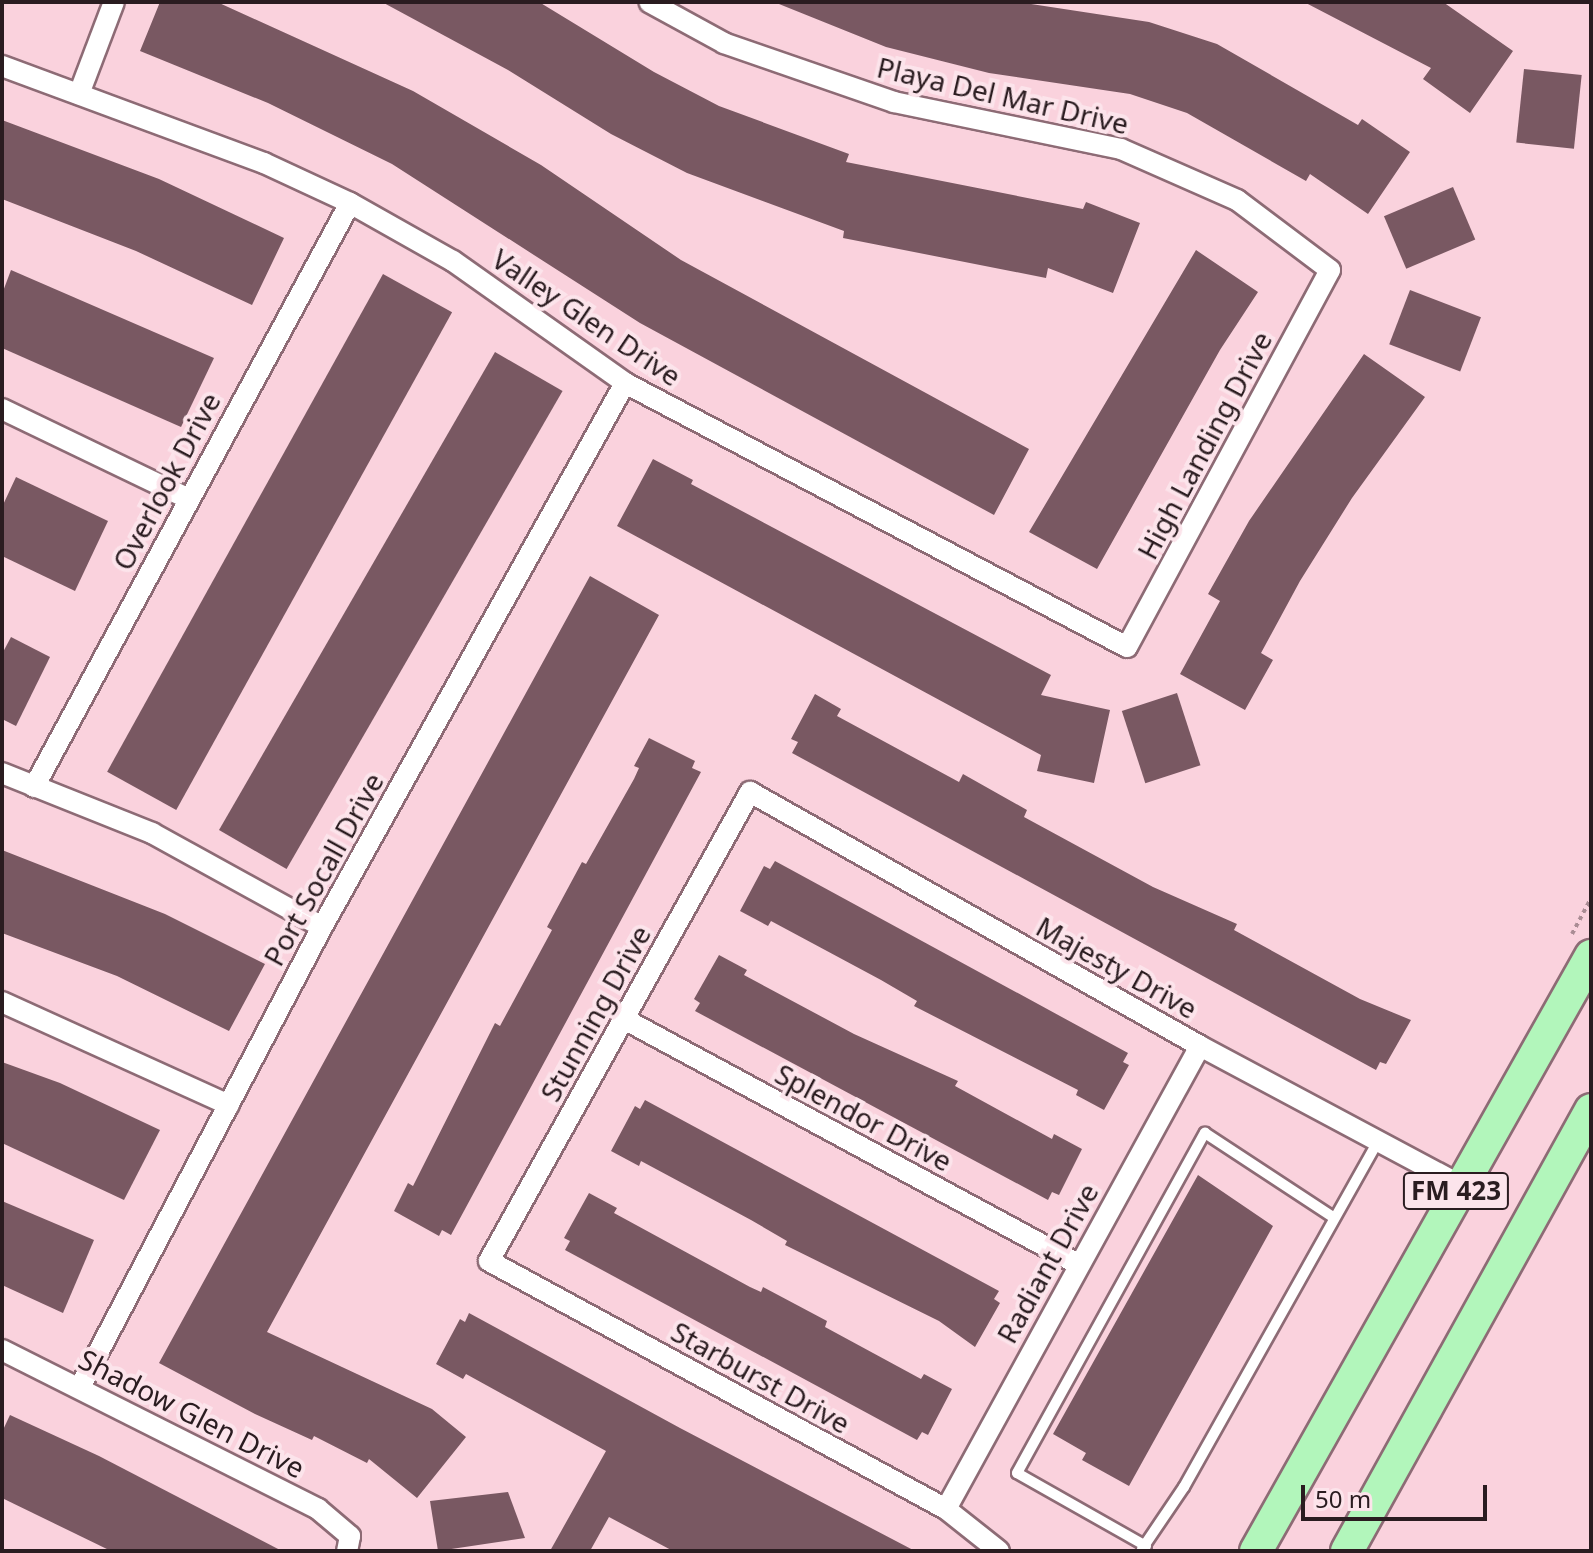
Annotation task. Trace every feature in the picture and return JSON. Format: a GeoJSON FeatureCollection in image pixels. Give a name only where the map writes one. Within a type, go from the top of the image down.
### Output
{"type":"FeatureCollection","features":[{"type":"Feature","properties":{"kind":"main road","name":"FM 423"},"geometry":{"type":"LineString","coordinates":[[1256,1551],[1591,956]]}},
{"type":"Feature","properties":{"kind":"main road","name":"FM 423"},"geometry":{"type":"LineString","coordinates":[[1347,1551],[1591,1110]]}},
{"type":"Feature","properties":{"kind":"street"},"geometry":{"type":"LineString","coordinates":[[79,94],[114,2]]}},
{"type":"Feature","properties":{"kind":"street","name":"Playa Del Mar Drive"},"geometry":{"type":"LineString","coordinates":[[649,2],[724,43],[894,102],[1121,149],[1237,200],[1330,270]]}},
{"type":"Feature","properties":{"kind":"street","name":"Valley Glen Drive"},"geometry":{"type":"LineString","coordinates":[[2,66],[264,163],[350,203],[453,261],[625,383],[1127,647]]}},
{"type":"Feature","properties":{"kind":"street","name":"Overlook Drive"},"geometry":{"type":"LineString","coordinates":[[34,787],[187,498],[350,203]]}},
{"type":"Feature","properties":{"kind":"street","name":"High Landing Drive"},"geometry":{"type":"LineString","coordinates":[[1127,647],[1330,270]]}},
{"type":"Feature","properties":{"kind":"street","name":"Port Socall Drive"},"geometry":{"type":"LineString","coordinates":[[80,1387],[322,927],[625,383]]}},
{"type":"Feature","properties":{"kind":"street"},"geometry":{"type":"LineString","coordinates":[[2,409],[187,498]]}},
{"type":"Feature","properties":{"kind":"street"},"geometry":{"type":"LineString","coordinates":[[2,773],[152,833],[322,927]]}},
{"type":"Feature","properties":{"kind":"street","name":"Stunning Drive"},"geometry":{"type":"LineString","coordinates":[[489,1261],[750,792]]}},
{"type":"Feature","properties":{"kind":"street","name":"Majesty Drive"},"geometry":{"type":"LineString","coordinates":[[750,792],[1200,1046],[1460,1185]]}},
{"type":"Feature","properties":{"kind":"street"},"geometry":{"type":"LineString","coordinates":[[2,1002],[229,1105]]}},
{"type":"Feature","properties":{"kind":"street","name":"Splendor Drive"},"geometry":{"type":"LineString","coordinates":[[624,1019],[1078,1264]]}},
{"type":"Feature","properties":{"kind":"street","name":"Radiant Drive"},"geometry":{"type":"LineString","coordinates":[[946,1509],[1200,1046]]}},
{"type":"Feature","properties":{"kind":"street","name":"Starburst Drive"},"geometry":{"type":"LineString","coordinates":[[489,1261],[946,1509],[999,1551]]}},
{"type":"Feature","properties":{"kind":"street","name":"Shadow Glen Drive"},"geometry":{"type":"LineString","coordinates":[[2,1350],[318,1509],[349,1543]]}},
{"type":"Feature","properties":{"kind":"lane"},"geometry":{"type":"LineString","coordinates":[[1333,1217],[1205,1133],[1017,1473],[1143,1549],[1377,1143]]}},
{"type":"Feature","properties":{"kind":"building"},"geometry":{"type":"Polygon","coordinates":[[[160,2],[217,2],[413,91],[541,165],[681,260],[1029,449],[994,515],[640,323],[392,164],[268,103],[140,51],[160,2]]]}},
{"type":"Feature","properties":{"kind":"building"},"geometry":{"type":"Polygon","coordinates":[[[382,2],[539,2],[654,72],[719,106],[849,154],[846,162],[1083,209],[1086,202],[1140,223],[1113,293],[1048,268],[1046,278],[843,238],[844,231],[687,173],[611,134],[508,70],[382,2]]]}},
{"type":"Feature","properties":{"kind":"building"},"geometry":{"type":"Polygon","coordinates":[[[774,2],[1018,2],[1149,22],[1217,44],[1358,125],[1362,119],[1410,152],[1368,214],[1310,174],[1306,181],[1187,113],[1130,94],[989,73],[886,47],[774,2]]]}},
{"type":"Feature","properties":{"kind":"building"},"geometry":{"type":"Polygon","coordinates":[[[1304,2],[1443,2],[1513,51],[1470,113],[1423,79],[1431,68],[1304,2]]]}},
{"type":"Feature","properties":{"kind":"building"},"geometry":{"type":"Polygon","coordinates":[[[1524,69],[1582,75],[1574,149],[1516,143],[1524,69]]]}},
{"type":"Feature","properties":{"kind":"building"},"geometry":{"type":"Polygon","coordinates":[[[2,120],[159,179],[284,238],[252,305],[136,251],[2,199],[2,120]]]}},
{"type":"Feature","properties":{"kind":"building"},"geometry":{"type":"Polygon","coordinates":[[[1453,187],[1475,239],[1406,269],[1384,216],[1453,187]]]}},
{"type":"Feature","properties":{"kind":"building"},"geometry":{"type":"Polygon","coordinates":[[[1196,250],[1258,292],[1220,350],[1097,569],[1029,532],[1196,250]]]}},
{"type":"Feature","properties":{"kind":"building"},"geometry":{"type":"Polygon","coordinates":[[[11,270],[214,358],[181,427],[2,348],[2,294],[11,270]]]}},
{"type":"Feature","properties":{"kind":"building"},"geometry":{"type":"Polygon","coordinates":[[[383,274],[452,312],[176,810],[107,772],[383,274]]]}},
{"type":"Feature","properties":{"kind":"building"},"geometry":{"type":"Polygon","coordinates":[[[1410,290],[1481,317],[1460,371],[1389,344],[1410,290]]]}},
{"type":"Feature","properties":{"kind":"building"},"geometry":{"type":"Polygon","coordinates":[[[495,352],[563,391],[287,869],[219,830],[495,352]]]}},
{"type":"Feature","properties":{"kind":"building"},"geometry":{"type":"Polygon","coordinates":[[[1364,354],[1425,397],[1352,498],[1300,581],[1261,653],[1273,660],[1245,710],[1180,674],[1220,601],[1208,594],[1249,521],[1364,354]]]}},
{"type":"Feature","properties":{"kind":"building"},"geometry":{"type":"Polygon","coordinates":[[[653,459],[693,480],[691,484],[1051,675],[1041,695],[1110,710],[1094,783],[1037,771],[1041,755],[617,526],[653,459]]]}},
{"type":"Feature","properties":{"kind":"building"},"geometry":{"type":"Polygon","coordinates":[[[16,477],[108,521],[75,591],[2,556],[2,507],[16,477]]]}},
{"type":"Feature","properties":{"kind":"building"},"geometry":{"type":"Polygon","coordinates":[[[590,576],[659,615],[267,1332],[432,1409],[466,1437],[417,1498],[369,1459],[367,1463],[314,1436],[312,1440],[255,1414],[159,1363],[590,576]]]}},
{"type":"Feature","properties":{"kind":"building"},"geometry":{"type":"Polygon","coordinates":[[[11,637],[50,657],[16,726],[2,719],[2,654],[11,637]]]}},
{"type":"Feature","properties":{"kind":"building"},"geometry":{"type":"Polygon","coordinates":[[[1177,693],[1200,765],[1145,783],[1122,711],[1177,693]]]}},
{"type":"Feature","properties":{"kind":"building"},"geometry":{"type":"Polygon","coordinates":[[[815,694],[841,709],[837,716],[959,782],[963,774],[1027,810],[1024,817],[1153,887],[1237,924],[1234,930],[1360,999],[1411,1020],[1386,1064],[1380,1062],[1376,1070],[792,753],[798,742],[791,739],[815,694]]]}},
{"type":"Feature","properties":{"kind":"building"},"geometry":{"type":"Polygon","coordinates":[[[649,738],[695,761],[692,768],[701,772],[451,1235],[442,1230],[439,1236],[394,1211],[408,1183],[413,1186],[495,1023],[500,1026],[552,930],[547,927],[582,862],[586,864],[634,779],[639,768],[634,766],[649,738]]]}},
{"type":"Feature","properties":{"kind":"building"},"geometry":{"type":"Polygon","coordinates":[[[2,850],[165,914],[265,964],[229,1031],[117,976],[2,933],[2,850]]]}},
{"type":"Feature","properties":{"kind":"building"},"geometry":{"type":"Polygon","coordinates":[[[775,861],[1128,1053],[1123,1062],[1129,1065],[1104,1110],[1076,1095],[1078,1090],[914,1006],[917,1001],[881,980],[771,921],[768,926],[740,911],[764,866],[770,869],[775,861]]]}},
{"type":"Feature","properties":{"kind":"building"},"geometry":{"type":"Polygon","coordinates":[[[719,955],[747,970],[744,975],[854,1034],[958,1081],[955,1086],[1052,1139],[1054,1134],[1082,1149],[1059,1195],[1052,1192],[1048,1200],[695,1011],[700,1003],[694,999],[719,955]]]}},
{"type":"Feature","properties":{"kind":"building"},"geometry":{"type":"Polygon","coordinates":[[[2,1062],[60,1083],[160,1130],[124,1200],[2,1143],[2,1062]]]}},
{"type":"Feature","properties":{"kind":"building"},"geometry":{"type":"Polygon","coordinates":[[[645,1100],[999,1291],[994,1299],[1000,1303],[975,1347],[939,1321],[785,1245],[787,1241],[751,1220],[641,1161],[639,1166],[611,1151],[635,1106],[640,1109],[645,1100]]]}},
{"type":"Feature","properties":{"kind":"building"},"geometry":{"type":"Polygon","coordinates":[[[1198,1175],[1273,1226],[1129,1486],[1082,1460],[1086,1453],[1053,1434],[1198,1175]]]}},
{"type":"Feature","properties":{"kind":"building"},"geometry":{"type":"Polygon","coordinates":[[[589,1193],[617,1208],[614,1213],[750,1287],[761,1292],[763,1287],[827,1321],[825,1327],[921,1379],[924,1374],[952,1389],[928,1435],[922,1432],[917,1440],[565,1250],[570,1241],[564,1238],[589,1193]]]}},
{"type":"Feature","properties":{"kind":"building"},"geometry":{"type":"Polygon","coordinates":[[[2,1201],[94,1240],[63,1313],[2,1285],[2,1201]]]}},
{"type":"Feature","properties":{"kind":"building"},"geometry":{"type":"Polygon","coordinates":[[[469,1313],[915,1551],[673,1551],[609,1517],[590,1551],[550,1551],[606,1451],[466,1374],[463,1379],[436,1364],[460,1319],[465,1322],[469,1313]]]}},
{"type":"Feature","properties":{"kind":"building"},"geometry":{"type":"Polygon","coordinates":[[[10,1415],[99,1456],[282,1551],[111,1551],[2,1498],[2,1432],[10,1415]]]}},
{"type":"Feature","properties":{"kind":"building"},"geometry":{"type":"Polygon","coordinates":[[[508,1492],[525,1538],[438,1551],[430,1501],[508,1492]]]}}]}
